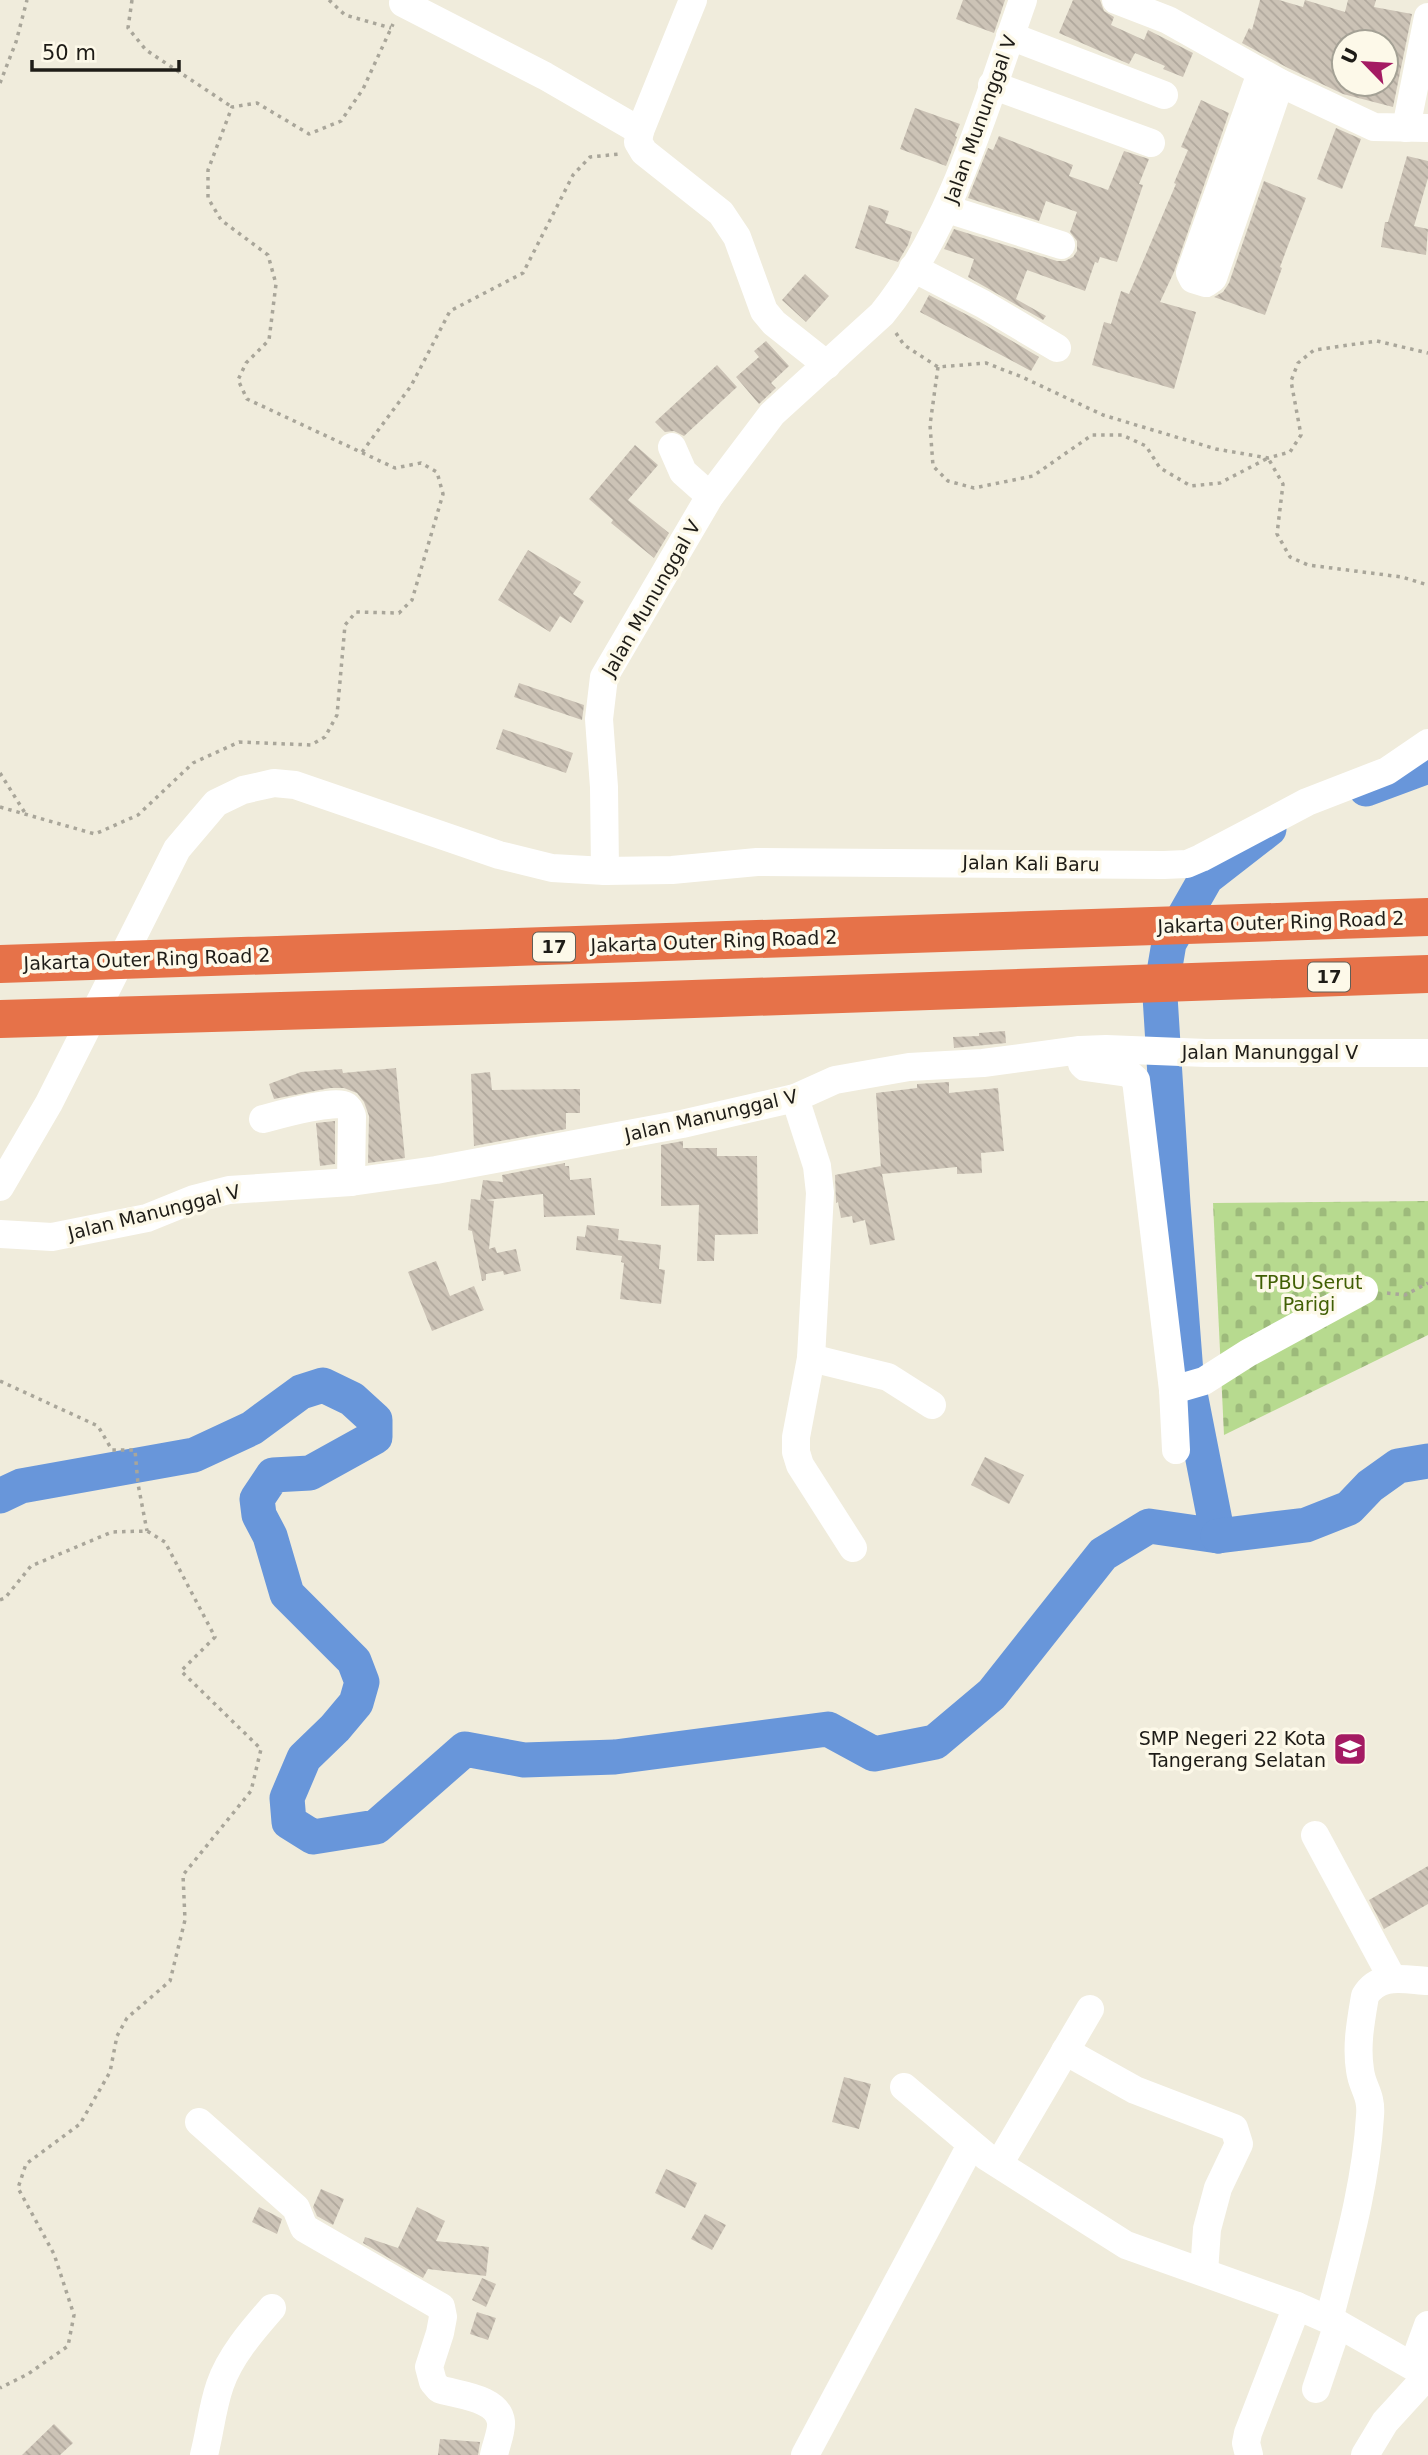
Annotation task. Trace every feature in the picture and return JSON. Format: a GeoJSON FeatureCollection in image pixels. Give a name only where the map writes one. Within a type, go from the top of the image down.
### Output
{"type":"FeatureCollection","features":[{"type":"Feature","properties":{"kind":"highway","name":"Jakarta Outer Ring Road 2"},"geometry":{"type":"LineString","coordinates":[[0,964],[1428,917]]}},
{"type":"Feature","properties":{"kind":"highway","name":"17"},"geometry":{"type":"LineString","coordinates":[[0,1019],[1428,974]]}},
{"type":"Feature","properties":{"kind":"street"},"geometry":{"type":"LineString","coordinates":[[642,141],[693,0]]}},
{"type":"Feature","properties":{"kind":"street","name":"Jalan Mununggal V"},"geometry":{"type":"LineString","coordinates":[[605,871],[604,786],[599,719],[604,677],[710,496],[772,414],[894,300],[947,209],[1023,0]]}},
{"type":"Feature","properties":{"kind":"street"},"geometry":{"type":"LineString","coordinates":[[1116,0],[1168,20],[1271,78],[1374,127],[1417,128],[1428,17]]}},
{"type":"Feature","properties":{"kind":"street"},"geometry":{"type":"LineString","coordinates":[[414,12],[545,76],[642,141],[721,213],[737,237],[764,311],[774,323],[827,365]]}},
{"type":"Feature","properties":{"kind":"street"},"geometry":{"type":"LineString","coordinates":[[1010,36],[1164,95]]}},
{"type":"Feature","properties":{"kind":"street"},"geometry":{"type":"LineString","coordinates":[[1271,78],[1213,278],[1206,283],[1193,279],[1190,272],[1271,78]]}},
{"type":"Feature","properties":{"kind":"street"},"geometry":{"type":"LineString","coordinates":[[992,85],[1151,142]]}},
{"type":"Feature","properties":{"kind":"street"},"geometry":{"type":"LineString","coordinates":[[947,209],[1061,245]]}},
{"type":"Feature","properties":{"kind":"street"},"geometry":{"type":"LineString","coordinates":[[913,268],[983,304],[1057,348]]}},
{"type":"Feature","properties":{"kind":"street"},"geometry":{"type":"LineString","coordinates":[[672,447],[683,472],[710,496]]}},
{"type":"Feature","properties":{"kind":"street","name":"Jalan Kali Baru"},"geometry":{"type":"LineString","coordinates":[[605,871],[672,870],[757,862],[1187,864],[1307,802],[1387,771],[1428,743]]}},
{"type":"Feature","properties":{"kind":"street"},"geometry":{"type":"LineString","coordinates":[[0,1187],[49,1103],[177,849],[216,803],[243,790],[274,783],[295,785],[499,855],[552,868],[605,871]]}},
{"type":"Feature","properties":{"kind":"street"},"geometry":{"type":"LineString","coordinates":[[1093,1050],[1082,1064],[1085,1067],[1128,1073],[1136,1080],[1187,1386],[1175,1450]]}},
{"type":"Feature","properties":{"kind":"street","name":"Jalan Manunggal V"},"geometry":{"type":"LineString","coordinates":[[0,1234],[52,1237],[148,1218],[194,1199],[229,1191],[351,1182],[436,1170],[618,1136],[795,1098],[835,1080],[909,1067],[983,1063],[1093,1050],[1428,1053]]}},
{"type":"Feature","properties":{"kind":"street"},"geometry":{"type":"LineString","coordinates":[[795,1098],[817,1166],[820,1193],[811,1358],[796,1437],[796,1452],[800,1465],[853,1548]]}},
{"type":"Feature","properties":{"kind":"street"},"geometry":{"type":"LineString","coordinates":[[263,1119],[312,1107],[344,1104],[352,1116],[351,1182]]}},
{"type":"Feature","properties":{"kind":"street"},"geometry":{"type":"LineString","coordinates":[[1187,1386],[1364,1290]]}},
{"type":"Feature","properties":{"kind":"street"},"geometry":{"type":"LineString","coordinates":[[811,1358],[888,1377],[932,1405]]}},
{"type":"Feature","properties":{"kind":"street"},"geometry":{"type":"LineString","coordinates":[[1315,1835],[1392,1978]]}},
{"type":"Feature","properties":{"kind":"street"},"geometry":{"type":"LineString","coordinates":[[1316,2389],[1334,2322],[1356,2212],[1371,2115],[1370,2095],[1360,2073],[1358,2044],[1364,1996],[1368,1989],[1392,1978],[1428,1981]]}},
{"type":"Feature","properties":{"kind":"street"},"geometry":{"type":"LineString","coordinates":[[999,2164],[1090,2009]]}},
{"type":"Feature","properties":{"kind":"street"},"geometry":{"type":"LineString","coordinates":[[1065,2051],[1135,2090],[1234,2128],[1239,2144],[1218,2188],[1210,2219],[1204,2272]]}},
{"type":"Feature","properties":{"kind":"street"},"geometry":{"type":"LineString","coordinates":[[904,2087],[971,2145],[1126,2245],[1297,2306],[1334,2322],[1428,2375],[1385,2421],[1365,2455]]}},
{"type":"Feature","properties":{"kind":"street"},"geometry":{"type":"LineString","coordinates":[[199,2122],[296,2208],[304,2228],[440,2307],[443,2317],[429,2367],[430,2375],[439,2389],[471,2396],[497,2413],[501,2422],[494,2455]]}},
{"type":"Feature","properties":{"kind":"street"},"geometry":{"type":"LineString","coordinates":[[805,2455],[971,2145]]}},
{"type":"Feature","properties":{"kind":"street"},"geometry":{"type":"LineString","coordinates":[[1250,2455],[1246,2443],[1248,2433],[1297,2306]]}},
{"type":"Feature","properties":{"kind":"street"},"geometry":{"type":"LineString","coordinates":[[204,2455],[220,2383],[247,2338],[272,2308]]}},
{"type":"Feature","properties":{"kind":"street"},"geometry":{"type":"LineString","coordinates":[[1413,2366],[1428,2325]]}},
{"type":"Feature","properties":{"kind":"path"},"geometry":{"type":"LineString","coordinates":[[0,83],[16,42],[27,0]]}},
{"type":"Feature","properties":{"kind":"path"},"geometry":{"type":"LineString","coordinates":[[132,0],[128,28],[146,50],[232,107],[257,103],[309,134],[341,121],[414,12]]}},
{"type":"Feature","properties":{"kind":"path"},"geometry":{"type":"LineString","coordinates":[[329,0],[345,15],[414,12]]}},
{"type":"Feature","properties":{"kind":"path"},"geometry":{"type":"LineString","coordinates":[[0,807],[95,834],[138,815],[194,763],[239,742],[311,746],[325,737],[337,715],[345,625],[356,612],[399,613],[412,600],[443,494],[437,472],[421,463],[395,468],[247,399],[238,380],[246,363],[269,340],[276,284],[268,255],[221,220],[208,198],[208,170],[232,107]]}},
{"type":"Feature","properties":{"kind":"path"},"geometry":{"type":"LineString","coordinates":[[362,452],[411,386],[450,311],[523,273],[573,175],[590,157],[642,141]]}},
{"type":"Feature","properties":{"kind":"path"},"geometry":{"type":"LineString","coordinates":[[882,314],[904,345],[938,367],[986,363],[1103,415],[1216,449],[1268,458]]}},
{"type":"Feature","properties":{"kind":"path"},"geometry":{"type":"LineString","coordinates":[[938,367],[930,425],[933,466],[948,481],[974,488],[1033,476],[1092,435],[1122,435],[1146,446],[1160,468],[1191,486],[1220,483],[1268,458],[1290,452],[1301,435],[1291,380],[1298,363],[1314,350],[1377,341],[1428,353]]}},
{"type":"Feature","properties":{"kind":"path"},"geometry":{"type":"LineString","coordinates":[[1268,458],[1283,484],[1277,534],[1290,557],[1308,565],[1402,577],[1428,585]]}},
{"type":"Feature","properties":{"kind":"path"},"geometry":{"type":"LineString","coordinates":[[0,773],[25,814]]}},
{"type":"Feature","properties":{"kind":"path"},"geometry":{"type":"LineString","coordinates":[[1364,1290],[1405,1295],[1428,1283]]}},
{"type":"Feature","properties":{"kind":"path"},"geometry":{"type":"LineString","coordinates":[[0,1381],[98,1426],[112,1450],[135,1450],[147,1531]]}},
{"type":"Feature","properties":{"kind":"path"},"geometry":{"type":"LineString","coordinates":[[0,1600],[5,1598],[31,1566],[112,1532],[147,1531],[165,1542],[215,1637],[181,1671],[261,1749],[251,1791],[183,1875],[185,1920],[170,1981],[127,2018],[117,2036],[110,2072],[80,2124],[26,2164],[18,2188],[54,2254],[74,2315],[68,2346],[28,2374],[0,2388]]}},
{"type":"Feature","properties":{"kind":"green space","name":"TPBU Serut Parigi"},"geometry":{"type":"Polygon","coordinates":[[[1428,1201],[1428,1335],[1224,1435],[1213,1203],[1428,1201]]]}},
{"type":"Feature","properties":{"kind":"building"},"geometry":{"type":"Polygon","coordinates":[[[963,0],[1005,0],[994,33],[956,19],[963,0]]]}},
{"type":"Feature","properties":{"kind":"building"},"geometry":{"type":"Polygon","coordinates":[[[1073,0],[1100,0],[1104,11],[1114,17],[1111,25],[1144,40],[1148,30],[1193,53],[1183,77],[1135,53],[1129,64],[1059,33],[1073,0]]]}},
{"type":"Feature","properties":{"kind":"building"},"geometry":{"type":"Polygon","coordinates":[[[1260,0],[1279,0],[1303,7],[1305,0],[1345,12],[1348,0],[1376,0],[1374,7],[1412,14],[1400,73],[1400,28],[1330,28],[1330,88],[1242,43],[1249,28],[1252,30],[1260,0]]]}},
{"type":"Feature","properties":{"kind":"building"},"geometry":{"type":"Polygon","coordinates":[[[1358,98],[1395,98],[1393,107],[1358,98]]]}},
{"type":"Feature","properties":{"kind":"building"},"geometry":{"type":"Polygon","coordinates":[[[1201,100],[1229,113],[1174,272],[1160,302],[1196,312],[1174,389],[1092,365],[1104,322],[1111,324],[1121,291],[1129,294],[1176,184],[1174,183],[1188,150],[1181,147],[1201,100]]]}},
{"type":"Feature","properties":{"kind":"building"},"geometry":{"type":"Polygon","coordinates":[[[915,108],[960,124],[946,166],[900,149],[915,108]]]}},
{"type":"Feature","properties":{"kind":"building"},"geometry":{"type":"Polygon","coordinates":[[[1336,128],[1361,139],[1342,189],[1317,179],[1336,128]]]}},
{"type":"Feature","properties":{"kind":"building"},"geometry":{"type":"Polygon","coordinates":[[[999,136],[1073,165],[1069,176],[1108,190],[1124,151],[1149,159],[1139,184],[1143,185],[1117,262],[1100,257],[1098,263],[1095,262],[1085,291],[1027,270],[1016,299],[1046,316],[1043,320],[968,277],[974,259],[944,249],[954,229],[1057,261],[1073,257],[1077,251],[1077,241],[1070,232],[1077,212],[1046,201],[1039,221],[968,198],[988,148],[993,150],[999,136]]]}},
{"type":"Feature","properties":{"kind":"building"},"geometry":{"type":"Polygon","coordinates":[[[1407,156],[1428,161],[1428,178],[1414,226],[1428,229],[1426,255],[1381,247],[1385,222],[1388,222],[1407,156]]]}},
{"type":"Feature","properties":{"kind":"building"},"geometry":{"type":"Polygon","coordinates":[[[1264,181],[1306,198],[1265,315],[1214,297],[1223,292],[1229,283],[1264,181]]]}},
{"type":"Feature","properties":{"kind":"building"},"geometry":{"type":"Polygon","coordinates":[[[869,205],[889,211],[885,223],[912,232],[898,262],[855,248],[869,205]]]}},
{"type":"Feature","properties":{"kind":"building"},"geometry":{"type":"Polygon","coordinates":[[[805,274],[829,296],[806,322],[782,300],[805,274]]]}},
{"type":"Feature","properties":{"kind":"building"},"geometry":{"type":"Polygon","coordinates":[[[929,295],[1039,357],[1031,371],[920,312],[929,295]]]}},
{"type":"Feature","properties":{"kind":"building"},"geometry":{"type":"Polygon","coordinates":[[[766,341],[789,366],[771,383],[776,388],[759,404],[736,377],[759,357],[754,351],[766,341]]]}},
{"type":"Feature","properties":{"kind":"building"},"geometry":{"type":"Polygon","coordinates":[[[717,365],[737,387],[684,436],[674,431],[665,432],[655,422],[717,365]]]}},
{"type":"Feature","properties":{"kind":"building"},"geometry":{"type":"Polygon","coordinates":[[[635,445],[658,465],[628,500],[669,533],[654,558],[611,523],[613,520],[589,499],[635,445]]]}},
{"type":"Feature","properties":{"kind":"building"},"geometry":{"type":"Polygon","coordinates":[[[528,550],[581,582],[573,594],[584,601],[571,623],[560,616],[550,632],[498,600],[528,550]]]}},
{"type":"Feature","properties":{"kind":"building"},"geometry":{"type":"Polygon","coordinates":[[[519,683],[584,705],[582,720],[514,697],[519,683]]]}},
{"type":"Feature","properties":{"kind":"building"},"geometry":{"type":"Polygon","coordinates":[[[503,729],[573,753],[566,773],[496,749],[503,729]]]}},
{"type":"Feature","properties":{"kind":"building"},"geometry":{"type":"Polygon","coordinates":[[[1005,1031],[1006,1043],[954,1048],[953,1037],[1005,1031]]]}},
{"type":"Feature","properties":{"kind":"building"},"geometry":{"type":"Polygon","coordinates":[[[396,1068],[405,1158],[368,1163],[369,1116],[357,1093],[344,1088],[330,1088],[274,1099],[269,1084],[301,1072],[342,1069],[343,1073],[396,1068]]]}},
{"type":"Feature","properties":{"kind":"building"},"geometry":{"type":"Polygon","coordinates":[[[490,1072],[492,1090],[580,1089],[580,1113],[566,1113],[566,1129],[474,1146],[471,1074],[490,1072]]]}},
{"type":"Feature","properties":{"kind":"building"},"geometry":{"type":"Polygon","coordinates":[[[949,1082],[949,1093],[998,1088],[1004,1151],[981,1153],[982,1173],[957,1174],[957,1167],[882,1174],[895,1240],[870,1245],[865,1220],[853,1223],[852,1216],[841,1218],[838,1202],[836,1203],[835,1175],[881,1166],[876,1093],[917,1088],[917,1084],[949,1082]]]}},
{"type":"Feature","properties":{"kind":"building"},"geometry":{"type":"Polygon","coordinates":[[[335,1121],[335,1164],[320,1166],[316,1123],[335,1121]]]}},
{"type":"Feature","properties":{"kind":"building"},"geometry":{"type":"Polygon","coordinates":[[[683,1141],[683,1148],[717,1148],[717,1156],[757,1156],[758,1234],[715,1235],[714,1261],[697,1261],[699,1205],[661,1206],[661,1145],[683,1141]]]}},
{"type":"Feature","properties":{"kind":"building"},"geometry":{"type":"Polygon","coordinates":[[[565,1163],[565,1166],[569,1166],[570,1180],[591,1178],[595,1215],[544,1217],[543,1194],[486,1200],[494,1201],[489,1249],[495,1247],[497,1253],[516,1249],[521,1271],[504,1275],[503,1271],[486,1274],[486,1280],[482,1281],[472,1231],[468,1230],[471,1199],[480,1200],[483,1180],[503,1182],[502,1175],[565,1163]]]}},
{"type":"Feature","properties":{"kind":"building"},"geometry":{"type":"Polygon","coordinates":[[[587,1225],[619,1229],[618,1240],[661,1245],[659,1269],[665,1270],[661,1304],[620,1299],[624,1263],[621,1262],[622,1256],[576,1250],[577,1236],[585,1237],[587,1225]]]}},
{"type":"Feature","properties":{"kind":"building"},"geometry":{"type":"Polygon","coordinates":[[[436,1261],[450,1296],[474,1286],[484,1310],[432,1331],[408,1272],[436,1261]]]}},
{"type":"Feature","properties":{"kind":"building"},"geometry":{"type":"Polygon","coordinates":[[[985,1457],[1024,1475],[1009,1504],[971,1485],[985,1457]]]}},
{"type":"Feature","properties":{"kind":"building"},"geometry":{"type":"Polygon","coordinates":[[[1428,1866],[1428,1904],[1384,1929],[1369,1900],[1428,1866]]]}},
{"type":"Feature","properties":{"kind":"building"},"geometry":{"type":"Polygon","coordinates":[[[844,2077],[871,2084],[859,2129],[832,2122],[844,2077]]]}},
{"type":"Feature","properties":{"kind":"building"},"geometry":{"type":"Polygon","coordinates":[[[666,2169],[697,2183],[685,2208],[655,2193],[666,2169]]]}},
{"type":"Feature","properties":{"kind":"building"},"geometry":{"type":"Polygon","coordinates":[[[321,2189],[344,2199],[333,2225],[317,2216],[313,2207],[321,2189]]]}},
{"type":"Feature","properties":{"kind":"building"},"geometry":{"type":"Polygon","coordinates":[[[259,2207],[282,2219],[277,2234],[252,2222],[259,2207]]]}},
{"type":"Feature","properties":{"kind":"building"},"geometry":{"type":"Polygon","coordinates":[[[417,2207],[445,2221],[436,2241],[489,2247],[486,2276],[428,2269],[423,2278],[363,2243],[365,2237],[398,2248],[417,2207]]]}},
{"type":"Feature","properties":{"kind":"building"},"geometry":{"type":"Polygon","coordinates":[[[705,2214],[726,2225],[712,2250],[691,2239],[705,2214]]]}},
{"type":"Feature","properties":{"kind":"building"},"geometry":{"type":"Polygon","coordinates":[[[482,2278],[496,2284],[486,2307],[472,2300],[482,2278]]]}},
{"type":"Feature","properties":{"kind":"building"},"geometry":{"type":"Polygon","coordinates":[[[477,2312],[496,2318],[488,2340],[470,2334],[477,2312]]]}},
{"type":"Feature","properties":{"kind":"building"},"geometry":{"type":"Polygon","coordinates":[[[54,2424],[73,2443],[60,2455],[22,2455],[54,2424]]]}},
{"type":"Feature","properties":{"kind":"building"},"geometry":{"type":"Polygon","coordinates":[[[440,2439],[480,2442],[478,2455],[438,2455],[440,2439]]]}},
{"type":"Feature","properties":{"kind":"waterway"},"geometry":{"type":"LineString","coordinates":[[1366,789],[1428,766]]}},
{"type":"Feature","properties":{"kind":"waterway"},"geometry":{"type":"LineString","coordinates":[[0,1496],[21,1486],[194,1455],[252,1428],[301,1392],[323,1385],[352,1399],[375,1420],[375,1437],[310,1473],[273,1475],[257,1499],[259,1515],[270,1536],[287,1594],[354,1661],[362,1682],[356,1703],[304,1758],[287,1798],[289,1822],[313,1837],[376,1827],[465,1749],[524,1760],[615,1757],[828,1729],[874,1754],[935,1742],[992,1694],[1103,1554],[1149,1526],[1218,1536],[1186,1373],[1160,996],[1169,943],[1206,878],[1269,829]]}},
{"type":"Feature","properties":{"kind":"waterway"},"geometry":{"type":"LineString","coordinates":[[1218,1536],[1306,1525],[1349,1508],[1370,1486],[1398,1466],[1428,1461]]}},
{"type":"Feature","properties":{"kind":"place","name":"SMP Negeri 22 Kota Tangerang Selatan"},"geometry":{"type":"Point","coordinates":[1350,1749]}}]}
